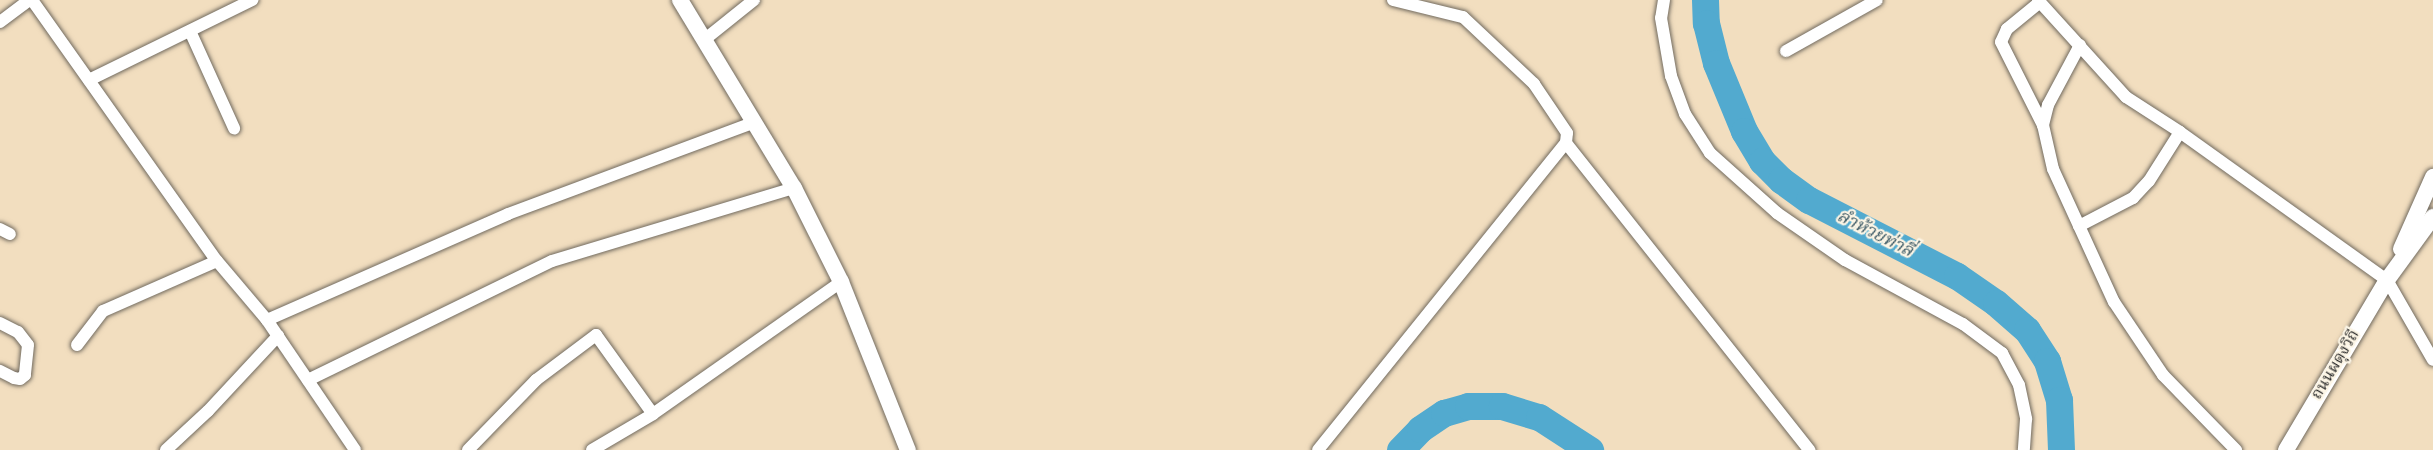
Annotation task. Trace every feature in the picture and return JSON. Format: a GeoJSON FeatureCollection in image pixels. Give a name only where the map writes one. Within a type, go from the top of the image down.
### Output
{"type":"FeatureCollection","features":[{"type":"Feature","properties":{"kind":"street"},"geometry":{"type":"LineString","coordinates":[[0,22],[31,0],[218,261],[267,320],[355,450]]}},
{"type":"Feature","properties":{"kind":"street"},"geometry":{"type":"LineString","coordinates":[[89,80],[252,0]]}},
{"type":"Feature","properties":{"kind":"street"},"geometry":{"type":"LineString","coordinates":[[680,0],[794,188],[842,282],[908,450]]}},
{"type":"Feature","properties":{"kind":"street"},"geometry":{"type":"LineString","coordinates":[[704,40],[754,0]]}},
{"type":"Feature","properties":{"kind":"street"},"geometry":{"type":"LineString","coordinates":[[1318,450],[1566,143],[1567,133],[1534,84],[1463,17],[1393,0]]}},
{"type":"Feature","properties":{"kind":"street"},"geometry":{"type":"LineString","coordinates":[[1664,0],[1661,18],[1671,76],[1685,114],[1710,153],[1778,213],[1845,260],[1963,324],[2002,353],[2019,385],[2026,419],[2024,450]]}},
{"type":"Feature","properties":{"kind":"street"},"geometry":{"type":"LineString","coordinates":[[1786,51],[1877,0]]}},
{"type":"Feature","properties":{"kind":"street"},"geometry":{"type":"LineString","coordinates":[[2236,450],[2163,375],[2114,302],[2052,169],[2043,125],[2001,42],[2007,29],[2039,1],[2126,97],[2180,132],[2387,280],[2433,360]]}},
{"type":"Feature","properties":{"kind":"street"},"geometry":{"type":"LineString","coordinates":[[190,31],[234,128]]}},
{"type":"Feature","properties":{"kind":"street"},"geometry":{"type":"LineString","coordinates":[[2043,125],[2048,105],[2080,45]]}},
{"type":"Feature","properties":{"kind":"street"},"geometry":{"type":"LineString","coordinates":[[267,320],[508,214],[755,122]]}},
{"type":"Feature","properties":{"kind":"street"},"geometry":{"type":"LineString","coordinates":[[2079,226],[2133,198],[2149,181],[2180,132]]}},
{"type":"Feature","properties":{"kind":"street"},"geometry":{"type":"LineString","coordinates":[[1566,143],[1809,450]]}},
{"type":"Feature","properties":{"kind":"street"},"geometry":{"type":"LineString","coordinates":[[2387,280],[2433,177]]}},
{"type":"Feature","properties":{"kind":"street"},"geometry":{"type":"LineString","coordinates":[[308,380],[552,261],[794,188]]}},
{"type":"Feature","properties":{"kind":"street"},"geometry":{"type":"LineString","coordinates":[[2387,280],[2433,217]]}},
{"type":"Feature","properties":{"kind":"street"},"geometry":{"type":"LineString","coordinates":[[77,345],[103,311],[218,261]]}},
{"type":"Feature","properties":{"kind":"street","name":"ถนนผดุงวิถี"},"geometry":{"type":"LineString","coordinates":[[2286,450],[2387,280]]}},
{"type":"Feature","properties":{"kind":"street"},"geometry":{"type":"LineString","coordinates":[[592,450],[653,414],[842,282]]}},
{"type":"Feature","properties":{"kind":"street"},"geometry":{"type":"LineString","coordinates":[[0,323],[18,332],[28,345],[26,375],[21,379],[14,378],[0,371]]}},
{"type":"Feature","properties":{"kind":"street"},"geometry":{"type":"LineString","coordinates":[[468,450],[536,380],[596,335],[653,414]]}},
{"type":"Feature","properties":{"kind":"street"},"geometry":{"type":"LineString","coordinates":[[166,450],[208,411],[278,336]]}},
{"type":"Feature","properties":{"kind":"waterway","name":"ลำห้วยท่าลี่"},"geometry":{"type":"LineString","coordinates":[[1705,0],[1706,23],[1716,63],[1744,131],[1762,161],[1781,180],[1809,200],[1957,276],[1996,303],[2027,330],[2047,361],[2059,400],[2061,450]]}},
{"type":"Feature","properties":{"kind":"waterway","name":"ลำห้วยท่าลี่"},"geometry":{"type":"LineString","coordinates":[[1400,450],[1420,429],[1444,413],[1468,406],[1502,406],[1539,417],[1590,450]]}}]}
